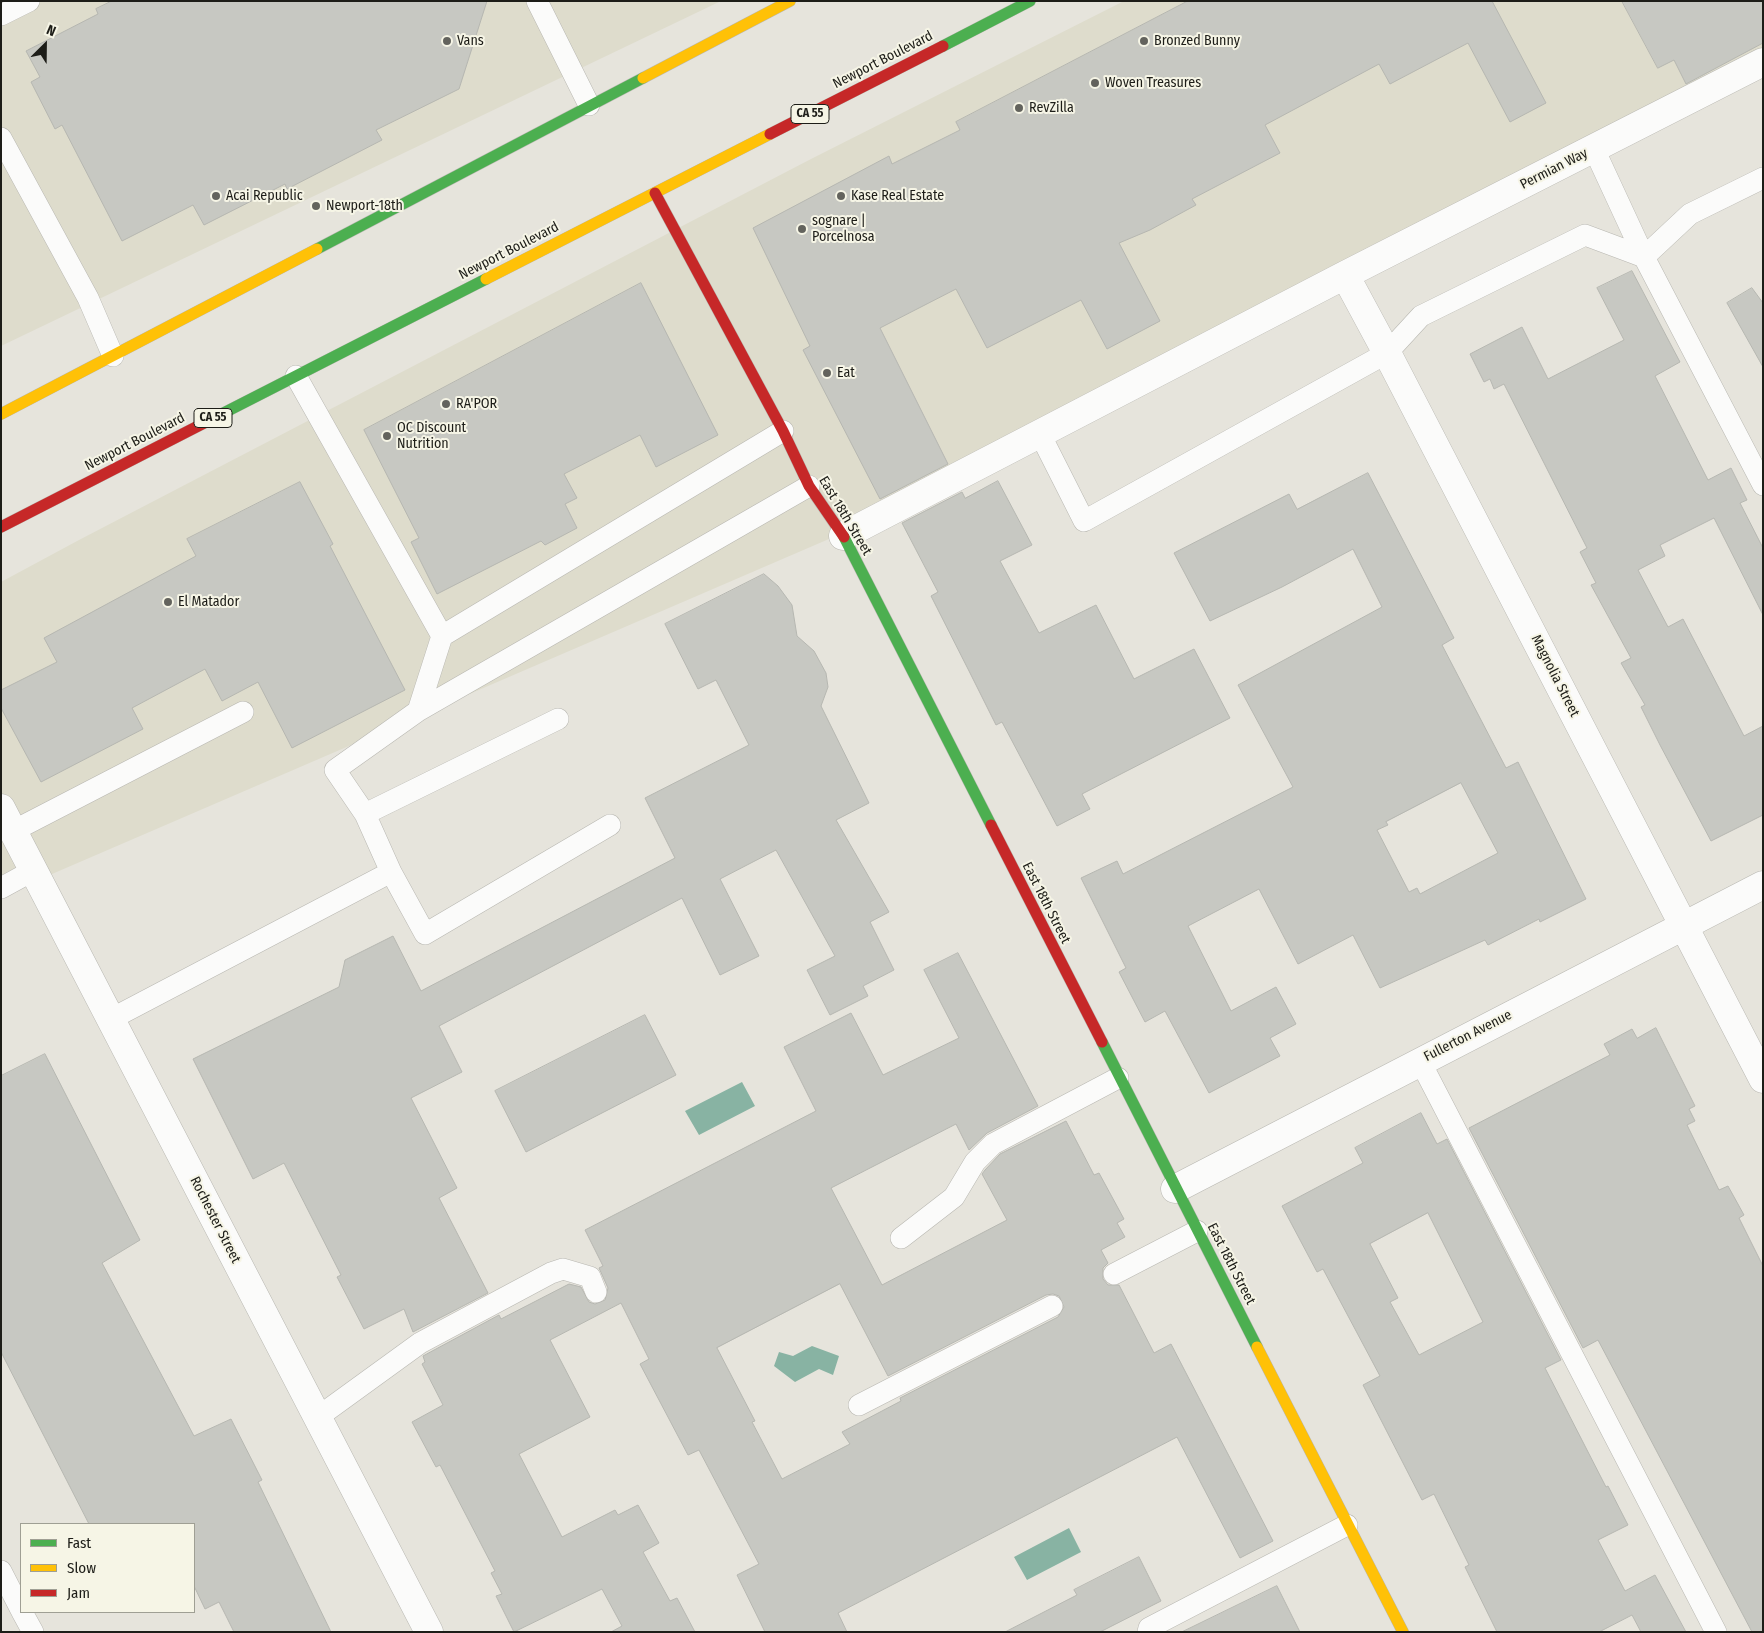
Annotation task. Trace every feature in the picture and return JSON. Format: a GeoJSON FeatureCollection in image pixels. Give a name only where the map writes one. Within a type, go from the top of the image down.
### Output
{"type":"FeatureCollection","features":[{"type":"Feature","properties":{"kind":"main road"},"geometry":{"type":"LineString","coordinates":[[1,414],[790,1]]}},
{"type":"Feature","properties":{"kind":"main road","name":"Newport Boulevard"},"geometry":{"type":"LineString","coordinates":[[1,527],[1030,1]]}},
{"type":"Feature","properties":{"kind":"main road","name":"East 18th Street"},"geometry":{"type":"LineString","coordinates":[[655,193],[783,431],[809,486],[843,536],[1118,1078],[1403,1632]]}},
{"type":"Feature","properties":{"kind":"street","name":"Permian Way"},"geometry":{"type":"LineString","coordinates":[[843,536],[1345,275],[1763,62]]}},
{"type":"Feature","properties":{"kind":"street","name":"Magnolia Street"},"geometry":{"type":"LineString","coordinates":[[1345,275],[1763,1079]]}},
{"type":"Feature","properties":{"kind":"street","name":"Rochester Street"},"geometry":{"type":"LineString","coordinates":[[7,819],[429,1632]]}},
{"type":"Feature","properties":{"kind":"street","name":"Fullerton Avenue"},"geometry":{"type":"LineString","coordinates":[[1175,1189],[1763,885]]}},
{"type":"Feature","properties":{"kind":"lane"},"geometry":{"type":"LineString","coordinates":[[1,15],[28,1]]}},
{"type":"Feature","properties":{"kind":"lane"},"geometry":{"type":"LineString","coordinates":[[537,1],[589,105]]}},
{"type":"Feature","properties":{"kind":"lane"},"geometry":{"type":"LineString","coordinates":[[1,138],[88,298],[113,356]]}},
{"type":"Feature","properties":{"kind":"lane"},"geometry":{"type":"LineString","coordinates":[[1594,149],[1644,257],[1763,485]]}},
{"type":"Feature","properties":{"kind":"lane"},"geometry":{"type":"LineString","coordinates":[[1644,257],[1690,214],[1763,178]]}},
{"type":"Feature","properties":{"kind":"lane"},"geometry":{"type":"LineString","coordinates":[[1040,434],[1084,521],[1387,353],[1421,316],[1585,235],[1644,257]]}},
{"type":"Feature","properties":{"kind":"lane"},"geometry":{"type":"LineString","coordinates":[[296,376],[442,636]]}},
{"type":"Feature","properties":{"kind":"lane"},"geometry":{"type":"LineString","coordinates":[[418,711],[442,636],[783,431]]}},
{"type":"Feature","properties":{"kind":"lane"},"geometry":{"type":"LineString","coordinates":[[610,825],[425,934],[391,872],[365,814],[335,770],[418,711],[809,486]]}},
{"type":"Feature","properties":{"kind":"lane"},"geometry":{"type":"LineString","coordinates":[[7,819],[243,712]]}},
{"type":"Feature","properties":{"kind":"lane"},"geometry":{"type":"LineString","coordinates":[[365,814],[558,719]]}},
{"type":"Feature","properties":{"kind":"lane"},"geometry":{"type":"LineString","coordinates":[[1,888],[34,870]]}},
{"type":"Feature","properties":{"kind":"lane"},"geometry":{"type":"LineString","coordinates":[[110,1019],[391,872]]}},
{"type":"Feature","properties":{"kind":"lane"},"geometry":{"type":"LineString","coordinates":[[1420,1061],[1716,1632]]}},
{"type":"Feature","properties":{"kind":"lane"},"geometry":{"type":"LineString","coordinates":[[901,1238],[954,1197],[975,1162],[993,1144],[1118,1078]]}},
{"type":"Feature","properties":{"kind":"lane"},"geometry":{"type":"LineString","coordinates":[[1114,1274],[1197,1231]]}},
{"type":"Feature","properties":{"kind":"lane"},"geometry":{"type":"LineString","coordinates":[[318,1418],[420,1343],[551,1273],[564,1268],[590,1276],[596,1292]]}},
{"type":"Feature","properties":{"kind":"lane"},"geometry":{"type":"LineString","coordinates":[[859,1405],[1052,1306]]}},
{"type":"Feature","properties":{"kind":"lane"},"geometry":{"type":"LineString","coordinates":[[1148,1632],[1149,1628],[1182,1610],[1348,1525]]}},
{"type":"Feature","properties":{"kind":"lane"},"geometry":{"type":"LineString","coordinates":[[1,1571],[20,1607]]}},
{"type":"Feature","properties":{"kind":"lane"},"geometry":{"type":"LineString","coordinates":[[23,1613],[33,1632]]}},
{"type":"Feature","properties":{"kind":"shaded area"},"geometry":{"type":"Polygon","coordinates":[[[1,1],[721,1],[1,346],[1,1]]]}},
{"type":"Feature","properties":{"kind":"shaded area"},"geometry":{"type":"Polygon","coordinates":[[[1124,1],[1763,1],[1763,58],[873,520],[1,896],[1,582],[811,159],[1124,1]]]}},
{"type":"Feature","properties":{"kind":"shaded area"},"geometry":{"type":"Polygon","coordinates":[[[742,1082],[755,1106],[699,1135],[685,1111],[742,1082]]]}},
{"type":"Feature","properties":{"kind":"shaded area"},"geometry":{"type":"Polygon","coordinates":[[[812,1346],[839,1356],[833,1375],[819,1369],[795,1382],[774,1366],[779,1352],[793,1356],[812,1346]]]}},
{"type":"Feature","properties":{"kind":"shaded area"},"geometry":{"type":"Polygon","coordinates":[[[1069,1528],[1081,1552],[1027,1580],[1014,1557],[1069,1528]]]}},
{"type":"Feature","properties":{"kind":"building"},"geometry":{"type":"Polygon","coordinates":[[[112,1],[487,1],[459,89],[376,130],[382,140],[287,189],[285,184],[204,225],[193,205],[122,241],[62,125],[55,129],[31,82],[40,77],[26,51],[98,14],[96,9],[112,1]]]}},
{"type":"Feature","properties":{"kind":"building"},"geometry":{"type":"Polygon","coordinates":[[[1188,1],[1492,1],[1546,103],[1510,122],[1468,43],[1390,84],[1379,64],[1265,125],[1280,153],[1192,199],[1196,205],[1150,230],[1119,243],[1160,321],[1107,349],[1081,300],[987,348],[956,289],[880,328],[948,464],[880,499],[803,350],[810,346],[753,228],[889,156],[892,164],[960,130],[956,122],[1188,1]]]}},
{"type":"Feature","properties":{"kind":"building"},"geometry":{"type":"Polygon","coordinates":[[[1622,1],[1763,1],[1763,43],[1686,84],[1674,60],[1658,68],[1622,1]]]}},
{"type":"Feature","properties":{"kind":"building"},"geometry":{"type":"Polygon","coordinates":[[[1632,271],[1680,362],[1655,376],[1708,480],[1731,468],[1747,500],[1740,503],[1763,548],[1763,615],[1714,518],[1660,545],[1665,556],[1638,570],[1668,627],[1683,619],[1744,736],[1763,726],[1763,815],[1711,841],[1641,707],[1645,705],[1621,663],[1631,658],[1591,585],[1596,583],[1580,552],[1587,548],[1504,384],[1494,389],[1490,379],[1484,382],[1470,354],[1522,327],[1548,379],[1624,340],[1597,288],[1632,271]]]}},
{"type":"Feature","properties":{"kind":"building"},"geometry":{"type":"Polygon","coordinates":[[[641,283],[718,435],[656,467],[640,435],[564,474],[577,498],[565,504],[577,528],[545,545],[541,541],[437,594],[411,542],[419,538],[364,430],[641,283]]]}},
{"type":"Feature","properties":{"kind":"building"},"geometry":{"type":"Polygon","coordinates":[[[1752,288],[1763,303],[1763,367],[1727,303],[1752,288]]]}},
{"type":"Feature","properties":{"kind":"building"},"geometry":{"type":"Polygon","coordinates":[[[1368,473],[1454,638],[1442,645],[1506,768],[1518,762],[1586,899],[1540,922],[1539,919],[1488,945],[1485,940],[1380,988],[1353,935],[1298,964],[1259,889],[1188,926],[1231,1011],[1276,987],[1296,1024],[1270,1038],[1280,1056],[1209,1093],[1165,1011],[1145,1022],[1119,972],[1126,968],[1081,878],[1117,861],[1123,874],[1293,787],[1238,685],[1382,607],[1353,549],[1282,587],[1210,621],[1174,553],[1289,494],[1297,509],[1368,473]],[[1461,783],[1386,822],[1388,825],[1377,830],[1409,892],[1417,888],[1420,894],[1498,853],[1461,783]]]}},
{"type":"Feature","properties":{"kind":"building"},"geometry":{"type":"Polygon","coordinates":[[[998,481],[1032,545],[1000,561],[1039,633],[1096,605],[1134,679],[1194,649],[1230,718],[1082,794],[1090,809],[1057,826],[1002,722],[996,725],[931,596],[938,592],[902,523],[962,492],[965,498],[998,481]]]}},
{"type":"Feature","properties":{"kind":"building"},"geometry":{"type":"Polygon","coordinates":[[[300,482],[333,544],[330,546],[405,690],[292,748],[258,682],[222,701],[205,669],[132,708],[143,729],[41,782],[1,708],[1,690],[57,662],[44,638],[196,556],[187,539],[300,482]]]}},
{"type":"Feature","properties":{"kind":"building"},"geometry":{"type":"Polygon","coordinates":[[[764,574],[778,586],[792,605],[797,636],[814,651],[826,673],[828,687],[821,706],[869,803],[836,820],[889,912],[870,922],[894,970],[863,986],[868,996],[830,1015],[807,970],[835,956],[776,850],[720,879],[759,956],[720,975],[682,898],[439,1026],[462,1072],[411,1098],[457,1188],[439,1198],[488,1293],[413,1332],[404,1309],[364,1329],[337,1277],[341,1275],[284,1163],[253,1179],[193,1059],[339,987],[345,960],[393,936],[421,991],[675,858],[645,798],[749,745],[716,680],[698,689],[665,624],[764,574]]]}},
{"type":"Feature","properties":{"kind":"building"},"geometry":{"type":"Polygon","coordinates":[[[958,953],[1038,1106],[987,1133],[969,1150],[956,1124],[831,1188],[882,1285],[1007,1220],[982,1174],[1000,1154],[1066,1121],[1094,1175],[1099,1173],[1124,1219],[1117,1223],[1125,1237],[1101,1250],[1108,1263],[1103,1268],[1103,1279],[1108,1285],[1119,1285],[1154,1353],[1171,1344],[1273,1541],[1240,1558],[1177,1437],[838,1613],[847,1632],[765,1632],[737,1575],[759,1564],[699,1450],[688,1455],[640,1364],[649,1359],[621,1303],[550,1340],[590,1417],[519,1454],[562,1537],[615,1510],[618,1515],[638,1505],[659,1543],[643,1552],[670,1601],[677,1598],[695,1632],[611,1632],[622,1626],[602,1589],[514,1632],[496,1596],[502,1594],[491,1573],[495,1571],[440,1465],[436,1467],[412,1422],[443,1405],[422,1364],[425,1362],[423,1356],[499,1315],[501,1319],[569,1284],[581,1287],[589,1302],[595,1304],[605,1300],[608,1288],[599,1268],[603,1266],[585,1230],[816,1111],[784,1047],[851,1013],[883,1075],[959,1038],[924,970],[958,953]],[[840,1284],[717,1348],[755,1421],[752,1422],[782,1479],[850,1444],[842,1432],[901,1401],[900,1398],[1058,1317],[1064,1307],[1059,1296],[1053,1294],[1046,1295],[888,1376],[840,1284]]]}},
{"type":"Feature","properties":{"kind":"building"},"geometry":{"type":"Polygon","coordinates":[[[645,1015],[676,1075],[526,1152],[495,1091],[645,1015]]]}},
{"type":"Feature","properties":{"kind":"building"},"geometry":{"type":"Polygon","coordinates":[[[1656,1028],[1695,1106],[1689,1109],[1695,1121],[1687,1125],[1719,1190],[1728,1186],[1744,1215],[1739,1218],[1763,1266],[1763,1632],[1752,1632],[1598,1340],[1583,1348],[1469,1128],[1610,1055],[1604,1044],[1632,1029],[1637,1038],[1656,1028]]]}},
{"type":"Feature","properties":{"kind":"building"},"geometry":{"type":"Polygon","coordinates":[[[45,1054],[140,1240],[102,1263],[194,1436],[231,1419],[262,1480],[258,1482],[331,1632],[234,1632],[219,1602],[205,1609],[195,1588],[195,1523],[88,1523],[1,1352],[1,1076],[45,1054]]]}},
{"type":"Feature","properties":{"kind":"building"},"geometry":{"type":"Polygon","coordinates":[[[1421,1113],[1437,1144],[1447,1139],[1561,1360],[1545,1368],[1606,1487],[1608,1486],[1628,1525],[1598,1540],[1625,1591],[1655,1575],[1686,1632],[1641,1632],[1632,1615],[1599,1632],[1497,1632],[1465,1567],[1469,1565],[1434,1494],[1422,1500],[1363,1385],[1380,1376],[1323,1269],[1317,1272],[1282,1206],[1363,1163],[1355,1148],[1421,1113]],[[1428,1213],[1370,1244],[1398,1298],[1390,1302],[1419,1355],[1483,1322],[1428,1213]]]}},
{"type":"Feature","properties":{"kind":"building"},"geometry":{"type":"Polygon","coordinates":[[[1139,1557],[1161,1601],[1100,1632],[1005,1632],[1077,1595],[1074,1590],[1139,1557]]]}},
{"type":"Feature","properties":{"kind":"building"},"geometry":{"type":"Polygon","coordinates":[[[1277,1586],[1300,1632],[1182,1632],[1277,1586]]]}},
{"type":"Feature","properties":{"kind":"traffic: fast"},"geometry":{"type":"LineString","coordinates":[[943,46],[1030,1]]}},
{"type":"Feature","properties":{"kind":"traffic: fast"},"geometry":{"type":"LineString","coordinates":[[317,249],[643,78]]}},
{"type":"Feature","properties":{"kind":"traffic: fast"},"geometry":{"type":"LineString","coordinates":[[206,422],[486,279]]}},
{"type":"Feature","properties":{"kind":"traffic: fast"},"geometry":{"type":"LineString","coordinates":[[844,537],[991,825]]}},
{"type":"Feature","properties":{"kind":"traffic: fast"},"geometry":{"type":"LineString","coordinates":[[1102,1042],[1257,1347]]}},
{"type":"Feature","properties":{"kind":"traffic: slow"},"geometry":{"type":"LineString","coordinates":[[643,78],[790,1]]}},
{"type":"Feature","properties":{"kind":"traffic: slow"},"geometry":{"type":"LineString","coordinates":[[486,279],[770,134]]}},
{"type":"Feature","properties":{"kind":"traffic: slow"},"geometry":{"type":"LineString","coordinates":[[1,414],[317,249]]}},
{"type":"Feature","properties":{"kind":"traffic: slow"},"geometry":{"type":"LineString","coordinates":[[1257,1347],[1403,1632]]}},
{"type":"Feature","properties":{"kind":"traffic: jam"},"geometry":{"type":"LineString","coordinates":[[770,134],[943,46]]}},
{"type":"Feature","properties":{"kind":"traffic: jam"},"geometry":{"type":"LineString","coordinates":[[655,193],[783,431],[809,486],[844,537]]}},
{"type":"Feature","properties":{"kind":"traffic: jam"},"geometry":{"type":"LineString","coordinates":[[1,527],[206,422]]}},
{"type":"Feature","properties":{"kind":"traffic: jam"},"geometry":{"type":"LineString","coordinates":[[991,825],[1102,1042]]}},
{"type":"Feature","properties":{"kind":"place","name":"Vans"},"geometry":{"type":"Point","coordinates":[447,41]}},
{"type":"Feature","properties":{"kind":"place","name":"Bronzed Bunny"},"geometry":{"type":"Point","coordinates":[1144,41]}},
{"type":"Feature","properties":{"kind":"place","name":"Woven Treasures"},"geometry":{"type":"Point","coordinates":[1095,83]}},
{"type":"Feature","properties":{"kind":"place","name":"RevZilla"},"geometry":{"type":"Point","coordinates":[1019,108]}},
{"type":"Feature","properties":{"kind":"place","name":"Acai Republic"},"geometry":{"type":"Point","coordinates":[216,196]}},
{"type":"Feature","properties":{"kind":"place","name":"Kase Real Estate"},"geometry":{"type":"Point","coordinates":[841,196]}},
{"type":"Feature","properties":{"kind":"place","name":"Newport-18th"},"geometry":{"type":"Point","coordinates":[316,206]}},
{"type":"Feature","properties":{"kind":"place","name":"sognare | Porcelnosa"},"geometry":{"type":"Point","coordinates":[802,229]}},
{"type":"Feature","properties":{"kind":"place","name":"Eat"},"geometry":{"type":"Point","coordinates":[827,373]}},
{"type":"Feature","properties":{"kind":"place","name":"RA'POR"},"geometry":{"type":"Point","coordinates":[446,404]}},
{"type":"Feature","properties":{"kind":"place","name":"OC Discount Nutrition"},"geometry":{"type":"Point","coordinates":[387,436]}},
{"type":"Feature","properties":{"kind":"place","name":"El Matador"},"geometry":{"type":"Point","coordinates":[168,602]}}]}
